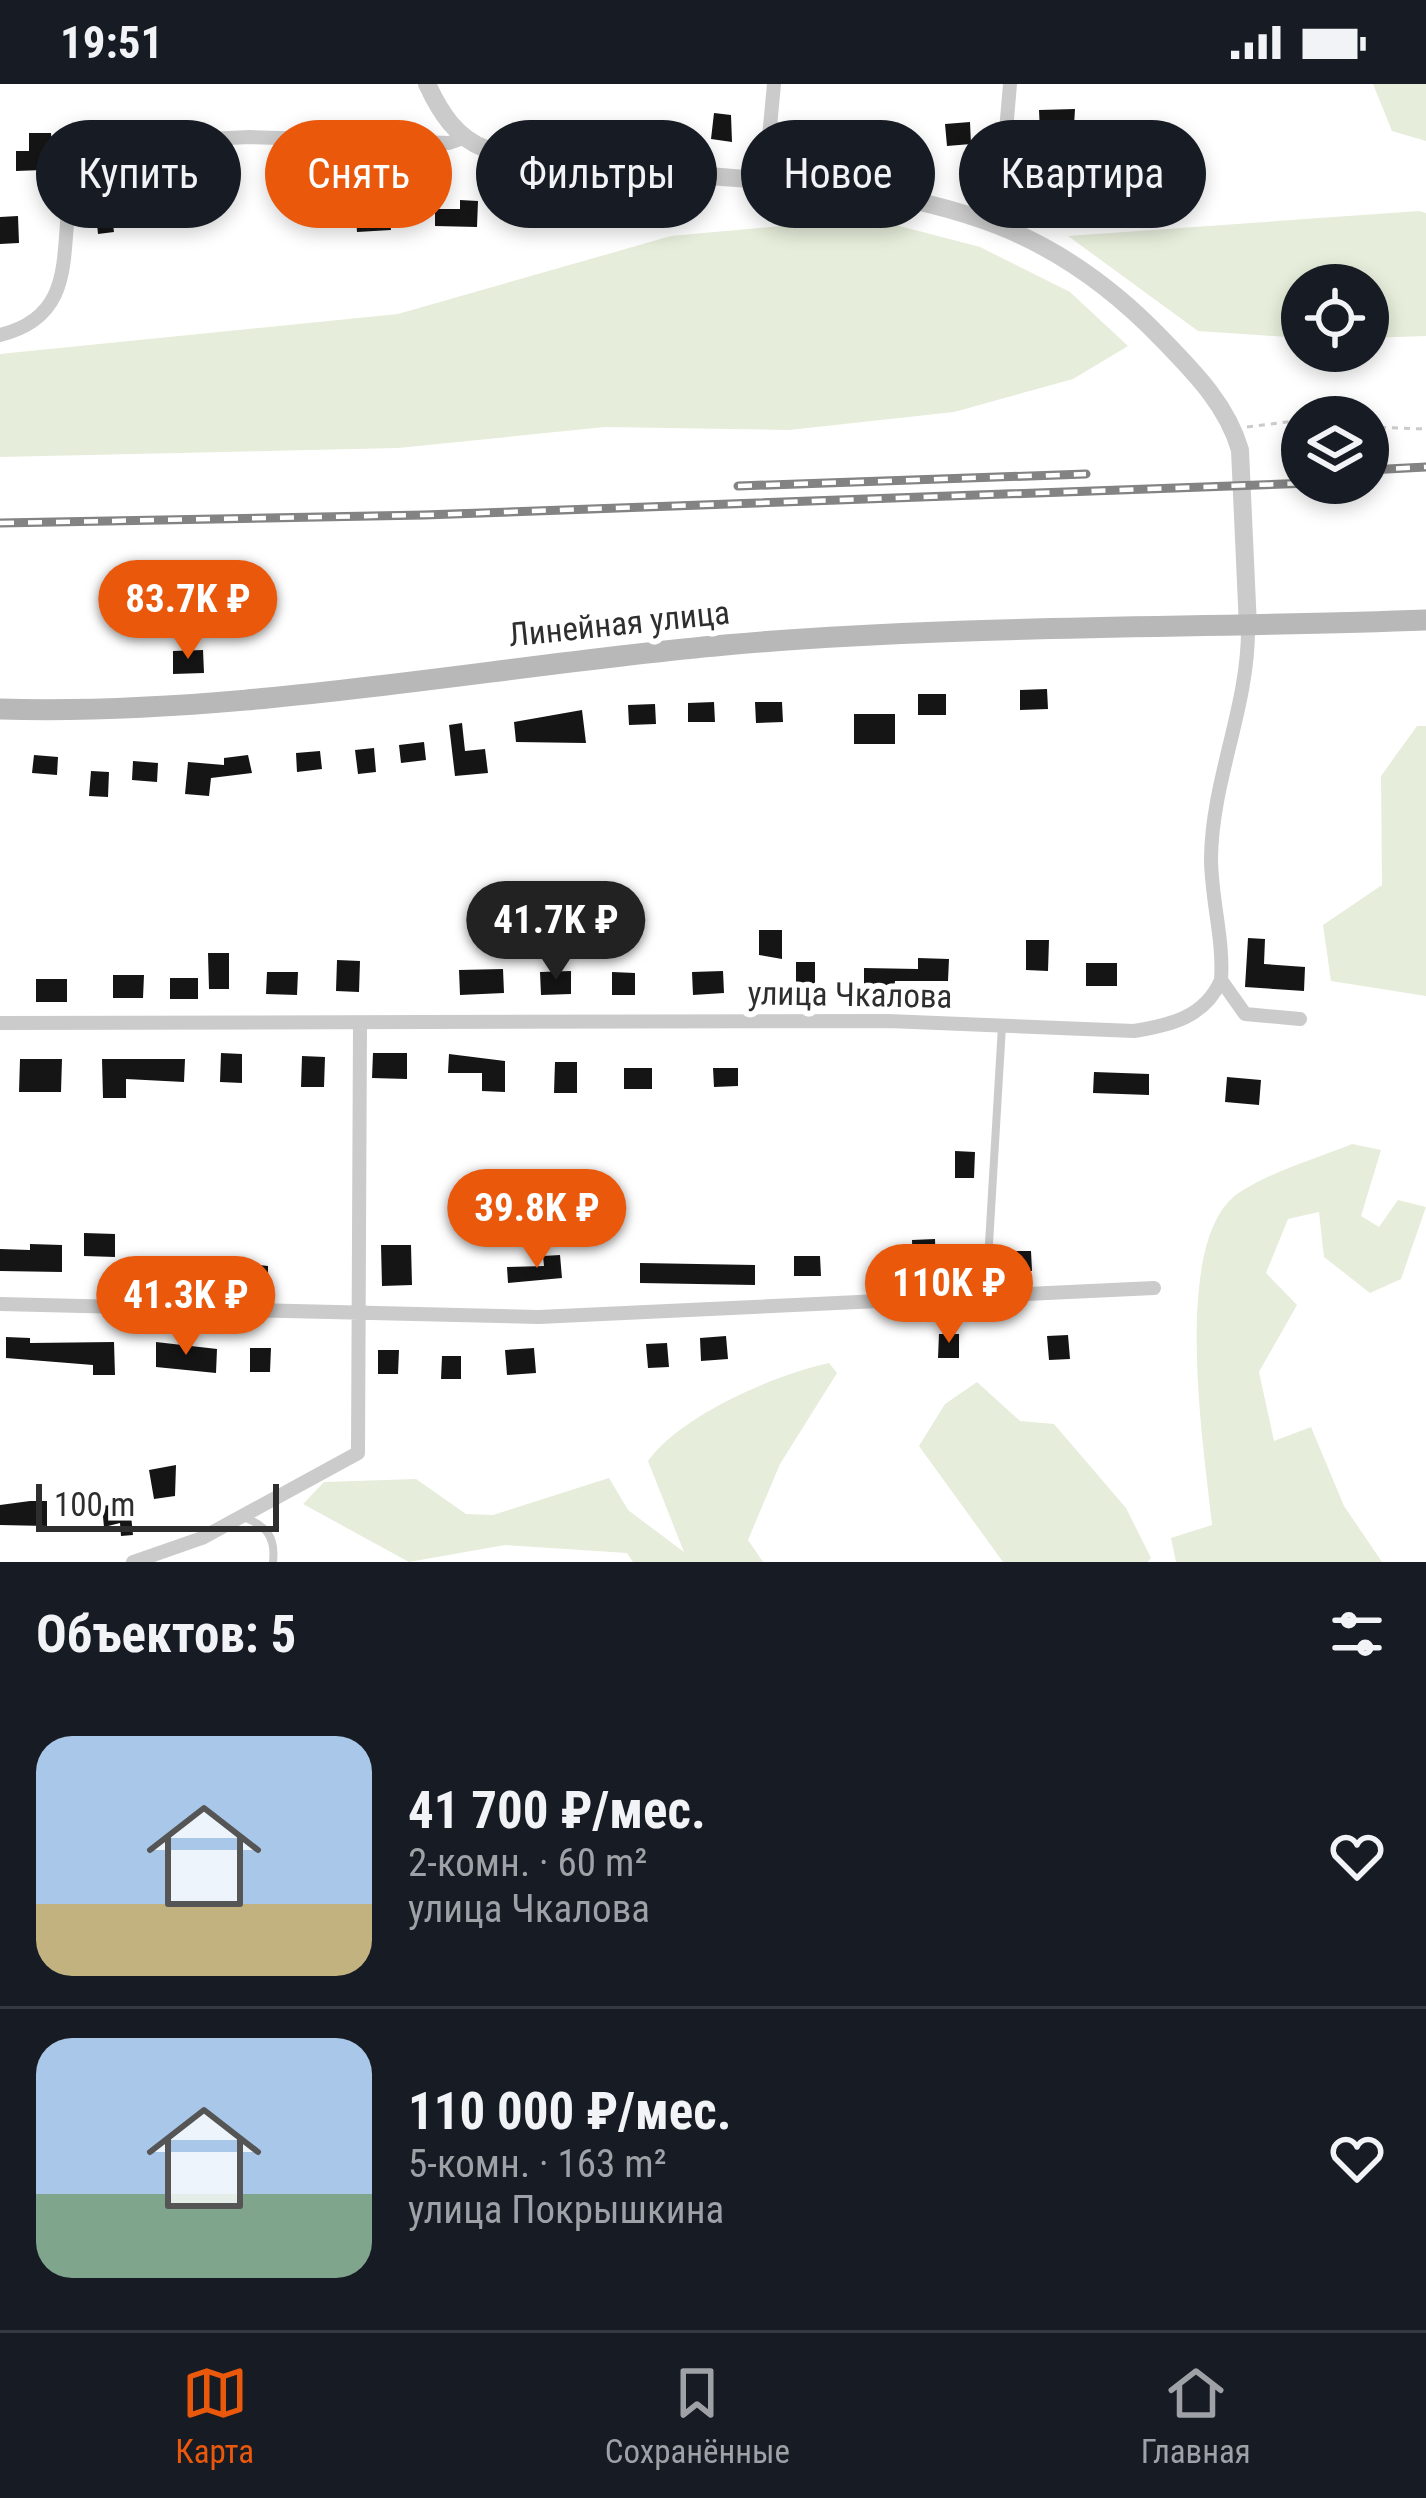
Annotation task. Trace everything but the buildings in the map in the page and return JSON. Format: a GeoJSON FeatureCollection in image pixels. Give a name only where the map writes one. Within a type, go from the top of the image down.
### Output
{"type":"FeatureCollection","features":[{"type":"Feature","properties":{"kind":"main road","name":"Линейная улица"},"geometry":{"type":"LineString","coordinates":[[0,709],[162,707],[575,660],[881,633],[1426,620]]}},
{"type":"Feature","properties":{"kind":"street"},"geometry":{"type":"LineString","coordinates":[[427,84],[440,111],[466,137],[507,154],[833,189],[998,225],[1076,266],[1133,308],[1216,399],[1234,430],[1241,475],[1248,675],[1222,775],[1211,858],[1221,980],[1245,1013],[1300,1019]]}},
{"type":"Feature","properties":{"kind":"street"},"geometry":{"type":"LineString","coordinates":[[771,120],[774,84]]}},
{"type":"Feature","properties":{"kind":"street"},"geometry":{"type":"LineString","coordinates":[[1007,120],[1010,84]]}},
{"type":"Feature","properties":{"kind":"street"},"geometry":{"type":"LineString","coordinates":[[0,335],[45,311],[62,282],[69,186],[88,151],[108,144],[249,137],[449,143],[466,137]]}},
{"type":"Feature","properties":{"kind":"street","name":"улица Чкалова"},"geometry":{"type":"LineString","coordinates":[[0,1023],[1002,1023],[1134,1031],[1168,1025],[1199,1011],[1221,980]]}},
{"type":"Feature","properties":{"kind":"street"},"geometry":{"type":"LineString","coordinates":[[133,1562],[202,1538],[358,1454],[360,1024]]}},
{"type":"Feature","properties":{"kind":"street"},"geometry":{"type":"LineString","coordinates":[[0,1304],[628,1316],[1154,1288]]}},
{"type":"Feature","properties":{"kind":"lane"},"geometry":{"type":"LineString","coordinates":[[986,1294],[1002,1023]]}},
{"type":"Feature","properties":{"kind":"lane"},"geometry":{"type":"LineString","coordinates":[[242,1516],[262,1523],[275,1544],[273,1562]]}},
{"type":"Feature","properties":{"kind":"path"},"geometry":{"type":"LineString","coordinates":[[1234,430],[1281,423]]}},
{"type":"Feature","properties":{"kind":"path"},"geometry":{"type":"LineString","coordinates":[[1389,428],[1426,429]]}},
{"type":"Feature","properties":{"kind":"green space"},"geometry":{"type":"Polygon","coordinates":[[[1373,84],[1426,84],[1426,141],[1392,131],[1373,84]]]}},
{"type":"Feature","properties":{"kind":"green space"},"geometry":{"type":"Polygon","coordinates":[[[1426,213],[1426,336],[1389,337],[1389,264],[1281,264],[1281,337],[1198,331],[1068,236],[1426,213]]]}},
{"type":"Feature","properties":{"kind":"green space"},"geometry":{"type":"Polygon","coordinates":[[[759,228],[907,228],[980,247],[1070,292],[1128,346],[1073,379],[954,412],[789,430],[605,427],[398,448],[0,457],[0,354],[398,314],[671,236],[759,228]]]}},
{"type":"Feature","properties":{"kind":"green space"},"geometry":{"type":"Polygon","coordinates":[[[1417,726],[1426,726],[1426,996],[1331,981],[1323,925],[1382,885],[1381,776],[1417,726]]]}},
{"type":"Feature","properties":{"kind":"green space"},"geometry":{"type":"Polygon","coordinates":[[[1352,1144],[1381,1150],[1361,1216],[1379,1227],[1398,1200],[1426,1207],[1401,1279],[1370,1293],[1324,1257],[1319,1212],[1288,1219],[1266,1273],[1297,1305],[1259,1372],[1274,1441],[1311,1427],[1344,1506],[1382,1562],[1176,1562],[1171,1538],[1212,1525],[1197,1348],[1205,1253],[1218,1216],[1253,1185],[1352,1144]]]}},
{"type":"Feature","properties":{"kind":"green space"},"geometry":{"type":"Polygon","coordinates":[[[829,1363],[837,1373],[780,1464],[748,1540],[763,1562],[633,1562],[627,1553],[505,1545],[409,1562],[303,1504],[324,1482],[416,1479],[466,1514],[493,1515],[609,1478],[628,1510],[684,1552],[648,1461],[682,1428],[730,1399],[829,1363]]]}},
{"type":"Feature","properties":{"kind":"green space"},"geometry":{"type":"Polygon","coordinates":[[[977,1382],[1020,1421],[1054,1424],[1126,1508],[1151,1558],[1148,1562],[1003,1562],[919,1446],[945,1404],[977,1382]]]}},
{"type":"Feature","properties":{"kind":"railway"},"geometry":{"type":"LineString","coordinates":[[1389,469],[1426,467]]}},
{"type":"Feature","properties":{"kind":"railway"},"geometry":{"type":"LineString","coordinates":[[738,486],[1086,474]]}},
{"type":"Feature","properties":{"kind":"railway"},"geometry":{"type":"LineString","coordinates":[[0,523],[424,515],[1281,484]]}}]}
